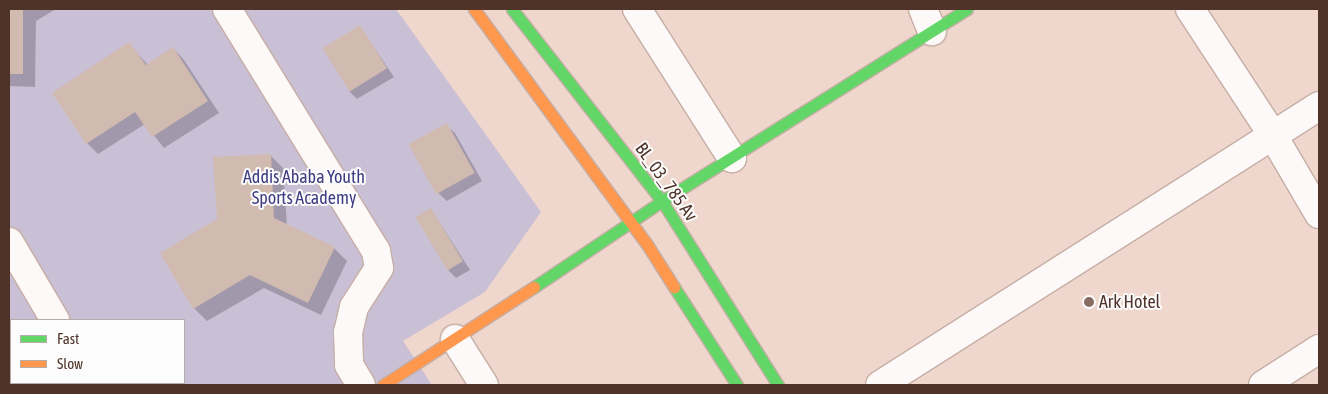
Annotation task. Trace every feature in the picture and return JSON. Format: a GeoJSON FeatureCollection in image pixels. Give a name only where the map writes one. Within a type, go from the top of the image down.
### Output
{"type":"FeatureCollection","features":[{"type":"Feature","properties":{"kind":"main road"},"geometry":{"type":"LineString","coordinates":[[474,9],[632,224],[737,385]]}},
{"type":"Feature","properties":{"kind":"main road","name":"BL_03_785 Av"},"geometry":{"type":"LineString","coordinates":[[512,9],[662,201],[778,385]]}},
{"type":"Feature","properties":{"kind":"main road"},"geometry":{"type":"LineString","coordinates":[[383,385],[632,224],[662,201],[732,158],[928,20],[967,9]]}},
{"type":"Feature","properties":{"kind":"street"},"geometry":{"type":"LineString","coordinates":[[227,9],[376,251],[379,268],[354,307],[348,332],[349,365],[362,385]]}},
{"type":"Feature","properties":{"kind":"street"},"geometry":{"type":"LineString","coordinates":[[638,9],[732,158]]}},
{"type":"Feature","properties":{"kind":"street"},"geometry":{"type":"LineString","coordinates":[[1190,9],[1272,134],[1319,214]]}},
{"type":"Feature","properties":{"kind":"street"},"geometry":{"type":"LineString","coordinates":[[880,385],[1272,134],[1319,106]]}},
{"type":"Feature","properties":{"kind":"street"},"geometry":{"type":"LineString","coordinates":[[9,242],[54,319]]}},
{"type":"Feature","properties":{"kind":"street"},"geometry":{"type":"LineString","coordinates":[[455,339],[484,385]]}},
{"type":"Feature","properties":{"kind":"street"},"geometry":{"type":"LineString","coordinates":[[1263,385],[1319,348]]}},
{"type":"Feature","properties":{"kind":"green space","name":"Addis Ababa Youth Sports Academy"},"geometry":{"type":"Polygon","coordinates":[[[9,9],[396,9],[541,212],[485,292],[403,341],[432,385],[9,385],[9,9]]]}},
{"type":"Feature","properties":{"kind":"building"},"geometry":{"type":"Polygon","coordinates":[[[9,9],[23,9],[23,74],[9,74],[9,9]]]}},
{"type":"Feature","properties":{"kind":"building"},"geometry":{"type":"Polygon","coordinates":[[[360,25],[387,68],[350,92],[323,48],[360,25]]]}},
{"type":"Feature","properties":{"kind":"building"},"geometry":{"type":"Polygon","coordinates":[[[129,42],[146,65],[173,47],[208,101],[152,137],[135,112],[86,144],[52,93],[129,42]]]}},
{"type":"Feature","properties":{"kind":"building"},"geometry":{"type":"Polygon","coordinates":[[[447,123],[475,173],[436,194],[409,144],[447,123]]]}},
{"type":"Feature","properties":{"kind":"building"},"geometry":{"type":"Polygon","coordinates":[[[271,154],[274,218],[335,247],[308,303],[250,275],[193,309],[160,253],[217,219],[213,157],[271,154]]]}},
{"type":"Feature","properties":{"kind":"building"},"geometry":{"type":"Polygon","coordinates":[[[431,208],[463,261],[448,270],[416,217],[431,208]]]}},
{"type":"Feature","properties":{"kind":"traffic: fast"},"geometry":{"type":"LineString","coordinates":[[512,9],[662,201],[778,385]]}},
{"type":"Feature","properties":{"kind":"traffic: fast"},"geometry":{"type":"LineString","coordinates":[[534,287],[662,201],[967,9]]}},
{"type":"Feature","properties":{"kind":"traffic: fast"},"geometry":{"type":"LineString","coordinates":[[674,287],[737,385]]}},
{"type":"Feature","properties":{"kind":"traffic: slow"},"geometry":{"type":"LineString","coordinates":[[474,9],[648,246],[674,287]]}},
{"type":"Feature","properties":{"kind":"traffic: slow"},"geometry":{"type":"LineString","coordinates":[[383,385],[534,287]]}},
{"type":"Feature","properties":{"kind":"place","name":"Ark Hotel"},"geometry":{"type":"Point","coordinates":[1089,302]}}]}
